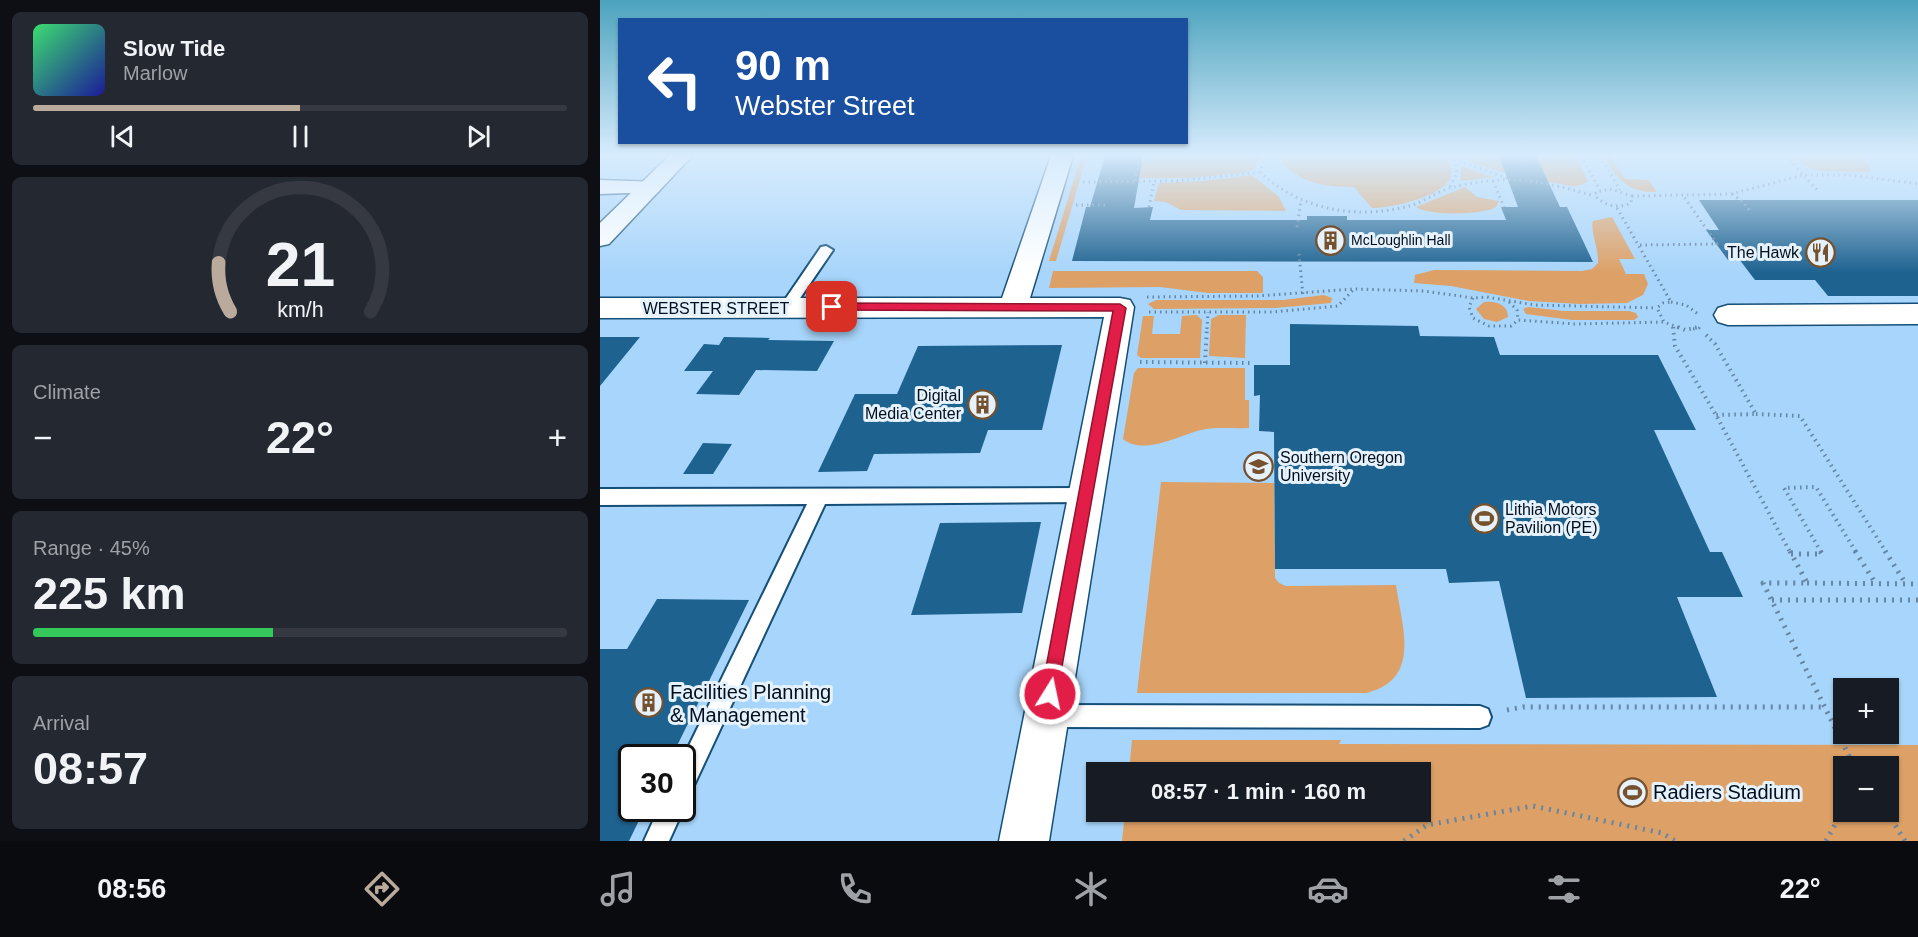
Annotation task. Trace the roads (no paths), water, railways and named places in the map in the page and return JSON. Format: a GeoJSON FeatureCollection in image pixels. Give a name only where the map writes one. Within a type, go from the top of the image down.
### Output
{"type":"FeatureCollection","features":[{"type":"Feature","properties":{"kind":"street"},"geometry":{"type":"LineString","coordinates":[[600,238],[642,195]]}},
{"type":"Feature","properties":{"kind":"street"},"geometry":{"type":"LineString","coordinates":[[1012,307],[1049,195]]}},
{"type":"Feature","properties":{"kind":"street","name":"WEBSTER STREET"},"geometry":{"type":"LineString","coordinates":[[600,308],[1012,307],[1129,310],[1110,362],[1085,495]]}},
{"type":"Feature","properties":{"kind":"street"},"geometry":{"type":"LineString","coordinates":[[1728,315],[1918,314]]}},
{"type":"Feature","properties":{"kind":"street"},"geometry":{"type":"LineString","coordinates":[[1024,841],[1085,495]]}},
{"type":"Feature","properties":{"kind":"lane"},"geometry":{"type":"LineString","coordinates":[[787,307],[826,249]]}},
{"type":"Feature","properties":{"kind":"lane"},"geometry":{"type":"LineString","coordinates":[[600,497],[1085,495]]}},
{"type":"Feature","properties":{"kind":"lane"},"geometry":{"type":"LineString","coordinates":[[696,757],[820,496]]}},
{"type":"Feature","properties":{"kind":"lane"},"geometry":{"type":"LineString","coordinates":[[1046,716],[1480,717]]}},
{"type":"Feature","properties":{"kind":"lane"},"geometry":{"type":"LineString","coordinates":[[656,841],[665,822]]}},
{"type":"Feature","properties":{"kind":"place","name":"McLoughlin Hall"},"geometry":{"type":"Point","coordinates":[1330,240]}},
{"type":"Feature","properties":{"kind":"place","name":"The Hawk"},"geometry":{"type":"Point","coordinates":[1820,252]}},
{"type":"Feature","properties":{"kind":"place","name":"Digital Media Center"},"geometry":{"type":"Point","coordinates":[982,404]}},
{"type":"Feature","properties":{"kind":"place","name":"Southern Oregon University"},"geometry":{"type":"Point","coordinates":[1259,466]}},
{"type":"Feature","properties":{"kind":"place","name":"Lithia Motors Pavilion (PE)"},"geometry":{"type":"Point","coordinates":[1484,518]}},
{"type":"Feature","properties":{"kind":"place","name":"Facilities Planning & Management"},"geometry":{"type":"Point","coordinates":[649,703]}},
{"type":"Feature","properties":{"kind":"place","name":"Radiers Stadium"},"geometry":{"type":"Point","coordinates":[1632,792]}}]}
